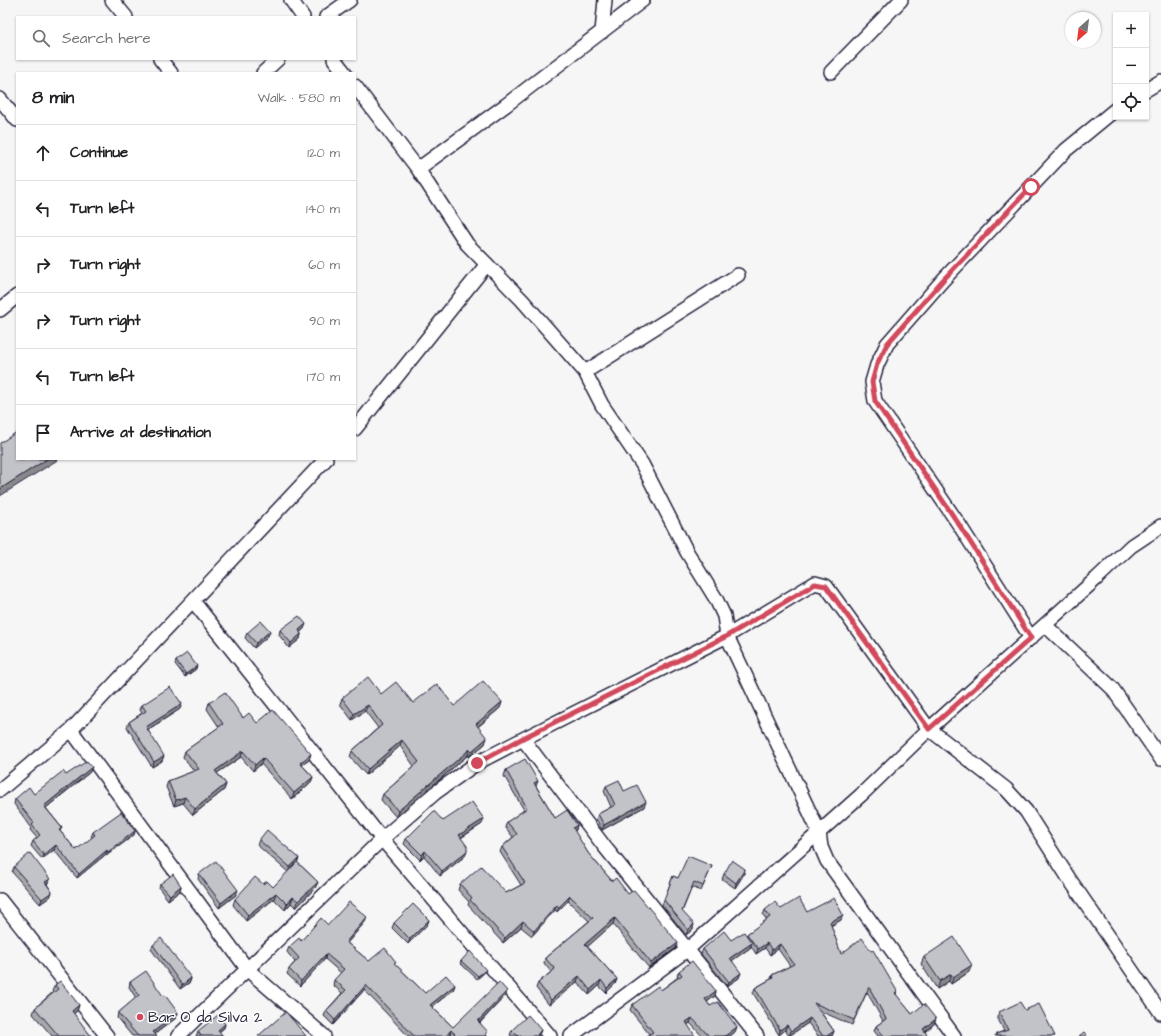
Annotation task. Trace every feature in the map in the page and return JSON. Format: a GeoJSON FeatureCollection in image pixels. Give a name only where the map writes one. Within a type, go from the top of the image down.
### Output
{"type":"FeatureCollection","features":[{"type":"Feature","properties":{"kind":"street"},"geometry":{"type":"LineString","coordinates":[[112,0],[125,16]]}},
{"type":"Feature","properties":{"kind":"street"},"geometry":{"type":"LineString","coordinates":[[291,0],[302,16]]}},
{"type":"Feature","properties":{"kind":"street"},"geometry":{"type":"LineString","coordinates":[[327,16],[350,0]]}},
{"type":"Feature","properties":{"kind":"street"},"geometry":{"type":"LineString","coordinates":[[602,32],[605,0]]}},
{"type":"Feature","properties":{"kind":"street"},"geometry":{"type":"LineString","coordinates":[[418,169],[506,105],[643,0]]}},
{"type":"Feature","properties":{"kind":"street"},"geometry":{"type":"LineString","coordinates":[[831,72],[901,0]]}},
{"type":"Feature","properties":{"kind":"street"},"geometry":{"type":"LineString","coordinates":[[161,60],[170,72]]}},
{"type":"Feature","properties":{"kind":"street"},"geometry":{"type":"LineString","coordinates":[[264,72],[277,60]]}},
{"type":"Feature","properties":{"kind":"street"},"geometry":{"type":"LineString","coordinates":[[335,60],[344,72]]}},
{"type":"Feature","properties":{"kind":"street"},"geometry":{"type":"LineString","coordinates":[[1149,88],[1161,81]]}},
{"type":"Feature","properties":{"kind":"street"},"geometry":{"type":"LineString","coordinates":[[356,87],[418,169],[467,244],[522,300],[585,372],[602,405],[642,464],[687,552],[716,599],[724,616],[727,636],[819,832],[821,847],[827,861],[954,1036]]}},
{"type":"Feature","properties":{"kind":"street"},"geometry":{"type":"LineString","coordinates":[[0,99],[16,119]]}},
{"type":"Feature","properties":{"kind":"street"},"geometry":{"type":"LineString","coordinates":[[1031,638],[960,526],[875,401],[872,382],[877,364],[887,344],[943,280],[1066,150],[1113,111]]}},
{"type":"Feature","properties":{"kind":"street"},"geometry":{"type":"LineString","coordinates":[[356,428],[487,264]]}},
{"type":"Feature","properties":{"kind":"street"},"geometry":{"type":"LineString","coordinates":[[585,372],[738,275]]}},
{"type":"Feature","properties":{"kind":"street"},"geometry":{"type":"LineString","coordinates":[[0,310],[16,297]]}},
{"type":"Feature","properties":{"kind":"street"},"geometry":{"type":"LineString","coordinates":[[0,790],[71,730],[325,460]]}},
{"type":"Feature","properties":{"kind":"street"},"geometry":{"type":"LineString","coordinates":[[571,1036],[688,949],[861,795],[929,729],[1131,546],[1161,526]]}},
{"type":"Feature","properties":{"kind":"street"},"geometry":{"type":"LineString","coordinates":[[178,1036],[382,839],[435,793],[477,763],[523,738],[727,636],[815,584],[826,586],[929,729],[1006,789],[1026,811],[1068,877],[1161,1013]]}},
{"type":"Feature","properties":{"kind":"street"},"geometry":{"type":"LineString","coordinates":[[193,601],[382,839],[550,1036]]}},
{"type":"Feature","properties":{"kind":"street"},"geometry":{"type":"LineString","coordinates":[[1045,625],[1112,688],[1161,759]]}},
{"type":"Feature","properties":{"kind":"street"},"geometry":{"type":"LineString","coordinates":[[71,730],[248,970],[324,1036]]}},
{"type":"Feature","properties":{"kind":"street"},"geometry":{"type":"LineString","coordinates":[[523,738],[604,846],[757,1036]]}},
{"type":"Feature","properties":{"kind":"street"},"geometry":{"type":"LineString","coordinates":[[0,900],[107,1036]]}},
{"type":"Feature","properties":{"kind":"building"},"geometry":{"type":"Polygon","coordinates":[[[16,433],[16,460],[45,460],[0,489],[0,443],[16,433]]]}},
{"type":"Feature","properties":{"kind":"building"},"geometry":{"type":"Polygon","coordinates":[[[299,616],[306,624],[299,630],[301,634],[291,643],[280,630],[299,616]]]}},
{"type":"Feature","properties":{"kind":"building"},"geometry":{"type":"Polygon","coordinates":[[[261,621],[270,631],[256,643],[247,633],[261,621]]]}},
{"type":"Feature","properties":{"kind":"building"},"geometry":{"type":"Polygon","coordinates":[[[187,653],[197,666],[186,674],[176,661],[187,653]]]}},
{"type":"Feature","properties":{"kind":"building"},"geometry":{"type":"Polygon","coordinates":[[[368,677],[381,694],[396,682],[413,703],[437,684],[454,706],[483,681],[502,702],[476,724],[487,738],[472,751],[470,749],[398,811],[383,794],[419,762],[402,740],[368,769],[352,751],[382,725],[368,705],[354,714],[342,698],[368,677]]]}},
{"type":"Feature","properties":{"kind":"building"},"geometry":{"type":"Polygon","coordinates":[[[170,687],[182,704],[146,727],[164,756],[154,762],[129,722],[146,711],[142,705],[170,687]]]}},
{"type":"Feature","properties":{"kind":"building"},"geometry":{"type":"Polygon","coordinates":[[[225,692],[243,718],[249,713],[257,723],[273,710],[311,754],[300,763],[313,777],[294,793],[263,758],[255,765],[243,751],[215,771],[226,784],[195,809],[185,797],[176,800],[168,781],[199,769],[185,751],[223,724],[209,703],[225,692]]]}},
{"type":"Feature","properties":{"kind":"building"},"geometry":{"type":"Polygon","coordinates":[[[525,759],[538,781],[534,783],[555,818],[567,810],[577,825],[573,828],[588,853],[612,881],[616,878],[628,894],[634,890],[678,943],[651,963],[615,918],[585,944],[617,979],[607,988],[601,980],[590,990],[579,976],[551,1000],[538,983],[555,969],[545,958],[593,918],[570,896],[559,907],[557,905],[534,931],[523,921],[505,938],[470,900],[472,898],[460,884],[481,866],[506,893],[525,883],[502,847],[517,834],[507,822],[527,808],[506,770],[525,759]]]}},
{"type":"Feature","properties":{"kind":"building"},"geometry":{"type":"Polygon","coordinates":[[[87,761],[92,767],[44,806],[62,828],[59,830],[76,850],[95,835],[93,832],[121,812],[135,831],[108,852],[107,850],[79,874],[56,845],[44,855],[33,841],[40,835],[32,825],[34,823],[15,799],[29,787],[34,794],[63,771],[66,775],[87,761]]]}},
{"type":"Feature","properties":{"kind":"building"},"geometry":{"type":"Polygon","coordinates":[[[619,780],[624,791],[637,785],[646,802],[604,825],[598,814],[615,805],[606,786],[619,780]]]}},
{"type":"Feature","properties":{"kind":"building"},"geometry":{"type":"Polygon","coordinates":[[[472,802],[484,819],[459,835],[467,846],[467,851],[442,871],[425,851],[422,855],[406,839],[434,811],[443,821],[472,802]]]}},
{"type":"Feature","properties":{"kind":"building"},"geometry":{"type":"Polygon","coordinates":[[[267,830],[299,858],[290,867],[259,840],[267,830]]]}},
{"type":"Feature","properties":{"kind":"building"},"geometry":{"type":"Polygon","coordinates":[[[30,853],[50,879],[45,882],[52,892],[42,899],[14,867],[30,853]]]}},
{"type":"Feature","properties":{"kind":"building"},"geometry":{"type":"Polygon","coordinates":[[[688,856],[712,866],[703,886],[694,882],[682,911],[694,924],[688,930],[664,900],[673,876],[678,878],[688,856]]]}},
{"type":"Feature","properties":{"kind":"building"},"geometry":{"type":"Polygon","coordinates":[[[732,860],[745,869],[736,883],[724,874],[732,860]]]}},
{"type":"Feature","properties":{"kind":"building"},"geometry":{"type":"Polygon","coordinates":[[[216,861],[238,890],[221,903],[199,874],[216,861]]]}},
{"type":"Feature","properties":{"kind":"building"},"geometry":{"type":"Polygon","coordinates":[[[297,862],[318,882],[298,901],[293,897],[287,904],[276,893],[248,915],[235,899],[255,877],[263,884],[267,881],[273,887],[297,862]]]}},
{"type":"Feature","properties":{"kind":"building"},"geometry":{"type":"Polygon","coordinates":[[[173,874],[181,886],[170,895],[160,884],[173,874]]]}},
{"type":"Feature","properties":{"kind":"building"},"geometry":{"type":"Polygon","coordinates":[[[799,898],[807,912],[834,898],[843,915],[830,922],[841,954],[862,938],[871,951],[873,950],[897,991],[895,993],[912,1014],[924,1004],[936,1019],[923,1029],[928,1036],[884,1036],[876,1026],[886,1019],[869,987],[854,1020],[814,1003],[834,1031],[827,1036],[823,1036],[810,1018],[791,1031],[787,1025],[780,1030],[755,988],[773,978],[772,975],[794,964],[780,944],[772,950],[767,943],[758,949],[747,934],[770,917],[765,910],[775,902],[781,909],[799,898]]]}},
{"type":"Feature","properties":{"kind":"building"},"geometry":{"type":"Polygon","coordinates":[[[349,902],[367,917],[346,942],[369,961],[385,948],[396,962],[394,963],[425,993],[446,975],[455,985],[430,1005],[453,1027],[499,982],[507,991],[478,1021],[488,1032],[485,1034],[487,1036],[457,1036],[451,1030],[446,1036],[414,1036],[366,985],[335,1020],[326,1011],[346,990],[334,980],[344,969],[326,954],[301,981],[289,969],[299,958],[289,947],[299,938],[301,941],[321,918],[328,925],[349,902]]]}},
{"type":"Feature","properties":{"kind":"building"},"geometry":{"type":"Polygon","coordinates":[[[413,904],[429,920],[410,939],[394,923],[413,904]]]}},
{"type":"Feature","properties":{"kind":"building"},"geometry":{"type":"Polygon","coordinates":[[[724,931],[731,940],[744,932],[752,943],[730,958],[741,973],[729,982],[703,949],[724,931]]]}},
{"type":"Feature","properties":{"kind":"building"},"geometry":{"type":"Polygon","coordinates":[[[954,937],[972,965],[953,977],[951,974],[940,981],[924,957],[954,937]]]}},
{"type":"Feature","properties":{"kind":"building"},"geometry":{"type":"Polygon","coordinates":[[[161,938],[191,978],[182,985],[153,945],[161,938]]]}},
{"type":"Feature","properties":{"kind":"building"},"geometry":{"type":"Polygon","coordinates":[[[470,951],[486,970],[478,976],[461,961],[470,951]]]}},
{"type":"Feature","properties":{"kind":"building"},"geometry":{"type":"Polygon","coordinates":[[[692,961],[716,991],[705,999],[710,1006],[718,1002],[737,1027],[725,1036],[709,1036],[692,1018],[686,1022],[695,1036],[646,1036],[653,1032],[632,1005],[658,986],[661,990],[682,975],[679,971],[692,961]]]}},
{"type":"Feature","properties":{"kind":"building"},"geometry":{"type":"Polygon","coordinates":[[[146,971],[163,996],[165,995],[178,1013],[153,1032],[157,1036],[138,1036],[118,1013],[139,995],[130,982],[146,971]]]}},
{"type":"Feature","properties":{"kind":"building"},"geometry":{"type":"Polygon","coordinates":[[[60,981],[79,1005],[72,1011],[91,1036],[59,1036],[35,1008],[58,989],[55,985],[60,981]]]}},
{"type":"Feature","properties":{"kind":"building"},"geometry":{"type":"Polygon","coordinates":[[[1020,1002],[1025,1010],[1039,1004],[1055,1036],[997,1036],[996,1034],[1008,1030],[999,1012],[1020,1002]]]}},
{"type":"Feature","properties":{"kind":"building"},"geometry":{"type":"Polygon","coordinates":[[[286,1012],[306,1036],[258,1036],[286,1012]]]}},
{"type":"Feature","properties":{"kind":"building"},"geometry":{"type":"Polygon","coordinates":[[[218,1015],[225,1024],[218,1030],[223,1036],[201,1036],[198,1031],[218,1015]]]}},
{"type":"Feature","properties":{"kind":"building"},"geometry":{"type":"Polygon","coordinates":[[[528,1015],[541,1030],[537,1035],[538,1036],[518,1036],[512,1030],[528,1015]]]}},
{"type":"Feature","properties":{"kind":"building"},"geometry":{"type":"Polygon","coordinates":[[[1084,1032],[1087,1036],[1079,1036],[1084,1032]]]}},
{"type":"Feature","properties":{"kind":"place","name":"Bar O da Silva 2"},"geometry":{"type":"Point","coordinates":[140,1017]}},
{"type":"Feature","properties":{"kind":"route"},"geometry":{"type":"LineString","coordinates":[[477,763],[523,738],[727,636],[815,584],[822,584],[826,586],[929,729],[1031,638],[960,526],[875,401],[872,382],[877,364],[887,344],[943,280],[1031,187]]}}]}
